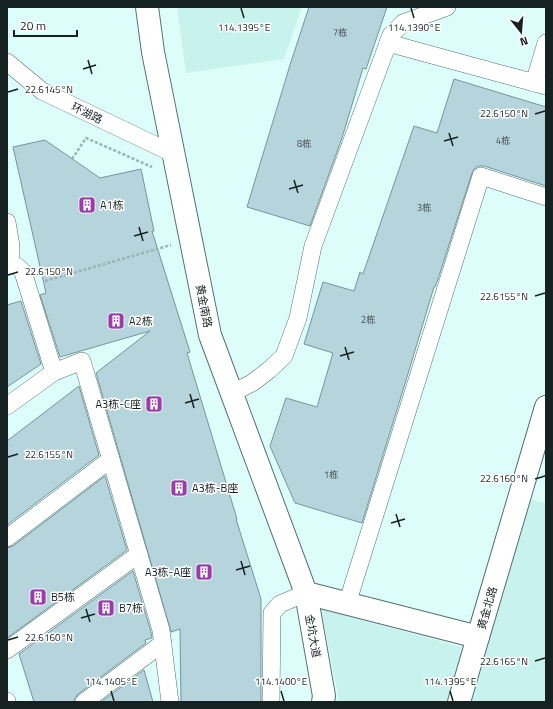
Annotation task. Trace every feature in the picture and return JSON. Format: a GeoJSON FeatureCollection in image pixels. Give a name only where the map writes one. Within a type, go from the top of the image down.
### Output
{"type":"FeatureCollection","features":[{"type":"Feature","properties":{"kind":"street","name":"黄金南路"},"geometry":{"type":"LineString","coordinates":[[146,7],[153,52],[210,335],[306,593]]}},
{"type":"Feature","properties":{"kind":"street"},"geometry":{"type":"LineString","coordinates":[[232,393],[252,383],[284,356],[298,318],[313,246],[391,35],[403,23],[447,7]]}},
{"type":"Feature","properties":{"kind":"street"},"geometry":{"type":"LineString","coordinates":[[388,43],[540,85],[546,43]]}},
{"type":"Feature","properties":{"kind":"street","name":"环湖路"},"geometry":{"type":"LineString","coordinates":[[7,62],[42,91],[175,161]]}},
{"type":"Feature","properties":{"kind":"street"},"geometry":{"type":"LineString","coordinates":[[347,604],[481,176],[546,197]]}},
{"type":"Feature","properties":{"kind":"street"},"geometry":{"type":"LineString","coordinates":[[7,222],[12,252],[8,264],[18,267],[23,272],[54,372]]}},
{"type":"Feature","properties":{"kind":"street"},"geometry":{"type":"LineString","coordinates":[[7,406],[54,372],[82,361],[161,630],[170,702]]}},
{"type":"Feature","properties":{"kind":"street","name":"黄金北路"},"geometry":{"type":"LineString","coordinates":[[306,593],[478,637],[546,407]]}},
{"type":"Feature","properties":{"kind":"street"},"geometry":{"type":"LineString","coordinates":[[7,538],[111,459]]}},
{"type":"Feature","properties":{"kind":"street"},"geometry":{"type":"LineString","coordinates":[[7,650],[139,554]]}},
{"type":"Feature","properties":{"kind":"street"},"geometry":{"type":"LineString","coordinates":[[271,702],[272,613],[280,604],[306,593]]}},
{"type":"Feature","properties":{"kind":"street","name":"金坑大道"},"geometry":{"type":"LineString","coordinates":[[306,593],[324,696],[323,702]]}},
{"type":"Feature","properties":{"kind":"street"},"geometry":{"type":"LineString","coordinates":[[459,702],[478,637]]}},
{"type":"Feature","properties":{"kind":"street"},"geometry":{"type":"LineString","coordinates":[[84,702],[163,643]]}},
{"type":"Feature","properties":{"kind":"path"},"geometry":{"type":"LineString","coordinates":[[72,159],[86,138],[156,169],[175,161]]}},
{"type":"Feature","properties":{"kind":"path"},"geometry":{"type":"LineString","coordinates":[[27,286],[191,239]]}},
{"type":"Feature","properties":{"kind":"shaded area"},"geometry":{"type":"Polygon","coordinates":[[[177,7],[302,7],[284,59],[186,73],[177,7]]]}},
{"type":"Feature","properties":{"kind":"shaded area"},"geometry":{"type":"Polygon","coordinates":[[[515,496],[546,503],[546,702],[337,702],[338,695],[321,609],[465,648],[515,496]]]}},
{"type":"Feature","properties":{"kind":"building"},"geometry":{"type":"Polygon","coordinates":[[[309,7],[387,7],[366,69],[363,68],[342,138],[310,226],[247,207],[309,7]]]}},
{"type":"Feature","properties":{"kind":"building"},"geometry":{"type":"Polygon","coordinates":[[[454,79],[546,107],[546,186],[484,166],[478,166],[474,169],[438,279],[434,287],[362,523],[295,503],[270,446],[286,398],[317,407],[333,353],[304,344],[323,282],[354,291],[360,272],[363,274],[414,126],[437,133],[454,79]]]}},
{"type":"Feature","properties":{"kind":"building"},"geometry":{"type":"Polygon","coordinates":[[[45,140],[100,178],[141,169],[154,231],[152,231],[190,352],[187,353],[261,599],[261,702],[181,702],[180,629],[171,632],[96,373],[150,331],[60,357],[40,295],[46,293],[13,147],[45,140]]]}},
{"type":"Feature","properties":{"kind":"building"},"geometry":{"type":"Polygon","coordinates":[[[21,301],[41,364],[7,387],[7,305],[21,301]]]}},
{"type":"Feature","properties":{"kind":"building"},"geometry":{"type":"Polygon","coordinates":[[[79,386],[99,455],[7,525],[7,441],[79,386]]]}},
{"type":"Feature","properties":{"kind":"building","name":"B5栋"},"geometry":{"type":"Polygon","coordinates":[[[105,476],[127,550],[7,638],[7,548],[13,546],[105,476]]]}},
{"type":"Feature","properties":{"kind":"building","name":"B7栋"},"geometry":{"type":"Polygon","coordinates":[[[133,571],[152,638],[145,640],[146,643],[78,694],[74,702],[34,702],[19,654],[133,571]]]}},
{"type":"Feature","properties":{"kind":"building"},"geometry":{"type":"Polygon","coordinates":[[[144,670],[153,702],[101,702],[144,670]]]}},
{"type":"Feature","properties":{"kind":"place","name":"A1栋"},"geometry":{"type":"Point","coordinates":[87,205]}},
{"type":"Feature","properties":{"kind":"place","name":"A2栋"},"geometry":{"type":"Point","coordinates":[116,321]}},
{"type":"Feature","properties":{"kind":"place","name":"A3栋-C座"},"geometry":{"type":"Point","coordinates":[154,404]}},
{"type":"Feature","properties":{"kind":"place","name":"A3栋-B座"},"geometry":{"type":"Point","coordinates":[179,488]}},
{"type":"Feature","properties":{"kind":"place","name":"A3栋-A座"},"geometry":{"type":"Point","coordinates":[204,572]}},
{"type":"Feature","properties":{"kind":"place","name":"B5栋"},"geometry":{"type":"Point","coordinates":[38,597]}},
{"type":"Feature","properties":{"kind":"place","name":"B7栋"},"geometry":{"type":"Point","coordinates":[106,608]}}]}
